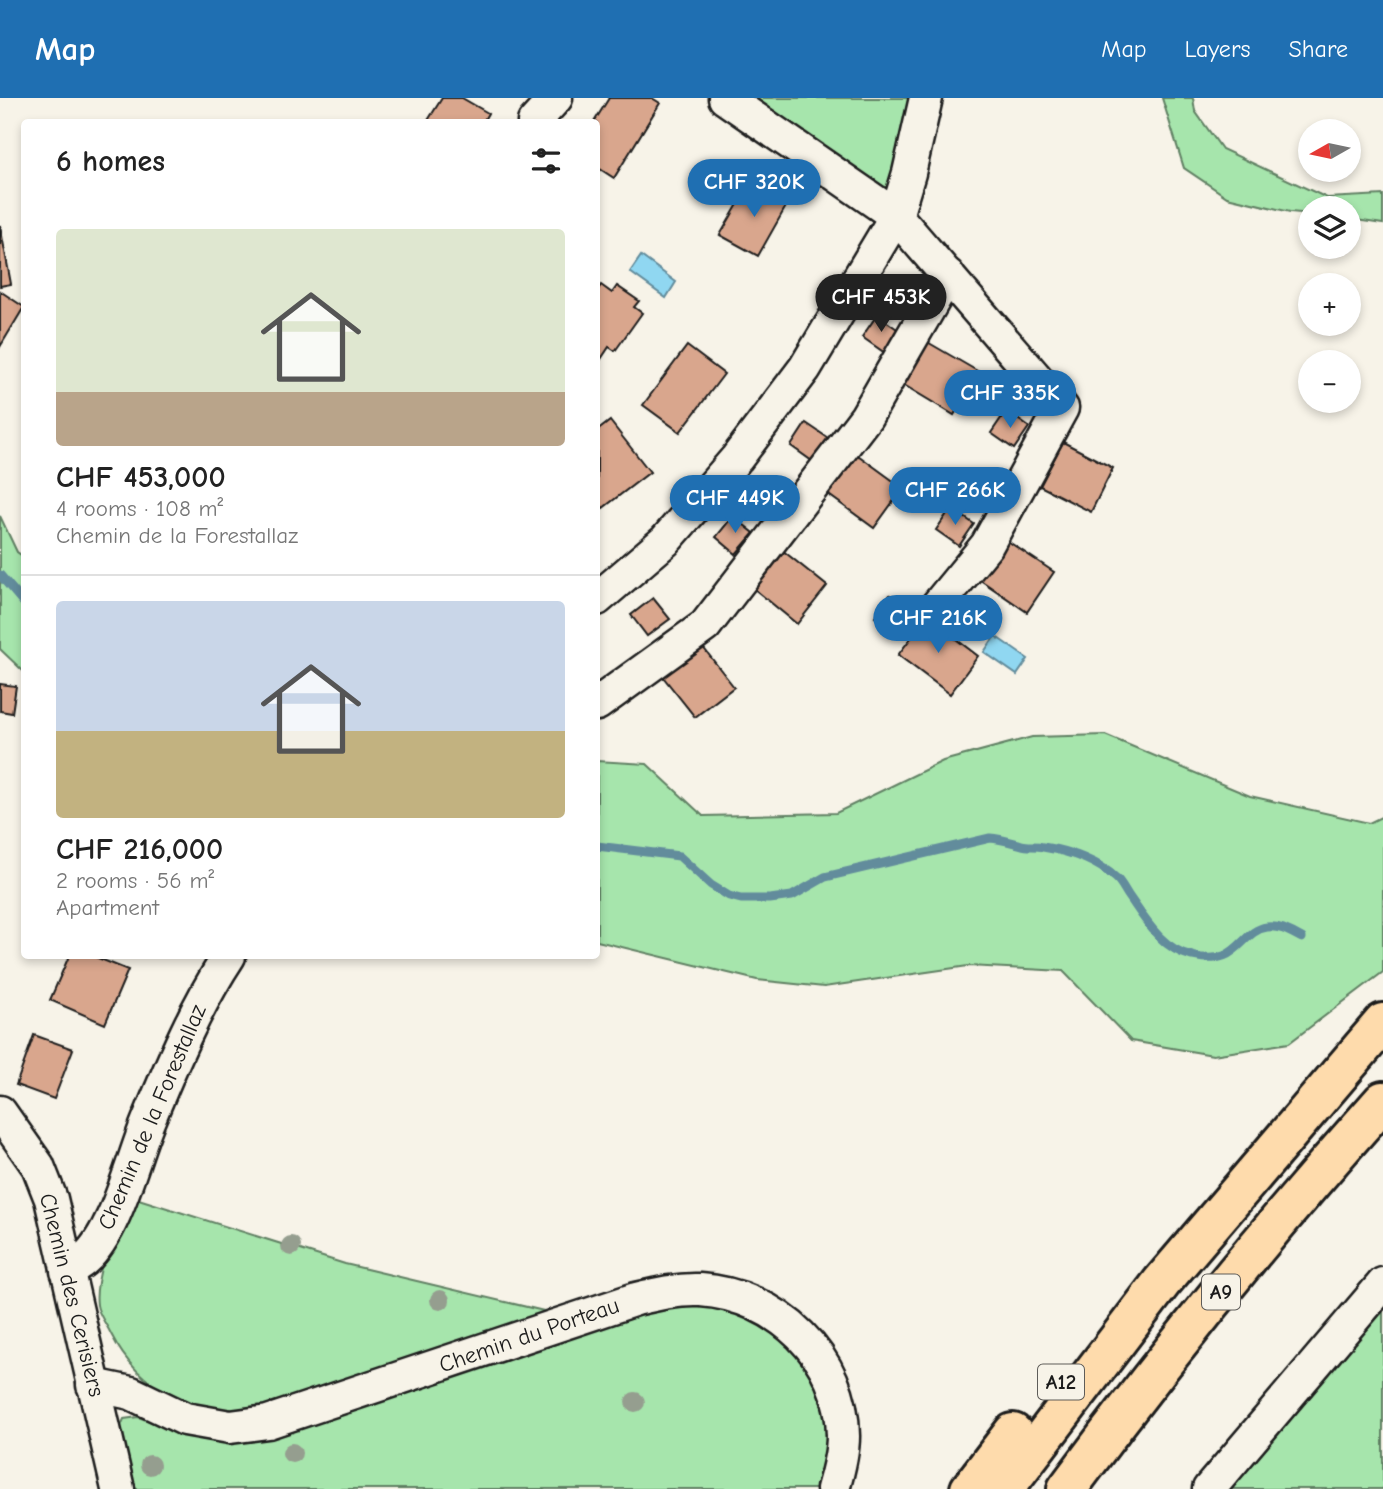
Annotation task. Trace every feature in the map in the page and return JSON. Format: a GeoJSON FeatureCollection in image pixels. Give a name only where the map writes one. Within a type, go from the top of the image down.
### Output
{"type":"FeatureCollection","features":[{"type":"Feature","properties":{"kind":"highway","name":"A9"},"geometry":{"type":"LineString","coordinates":[[1003,1489],[1162,1282],[1383,1023]]}},
{"type":"Feature","properties":{"kind":"highway","name":"A9"},"geometry":{"type":"LineString","coordinates":[[1067,1489],[1189,1331],[1383,1101]]}},
{"type":"Feature","properties":{"kind":"highway","name":"A12"},"geometry":{"type":"LineString","coordinates":[[970,1489],[1022,1421],[1162,1282]]}},
{"type":"Feature","properties":{"kind":"street"},"geometry":{"type":"LineString","coordinates":[[537,119],[556,98]]}},
{"type":"Feature","properties":{"kind":"street"},"geometry":{"type":"LineString","coordinates":[[725,98],[896,216],[1062,408],[986,545],[936,607]]}},
{"type":"Feature","properties":{"kind":"street"},"geometry":{"type":"LineString","coordinates":[[600,596],[666,541],[737,458],[805,368],[896,216],[926,98]]}},
{"type":"Feature","properties":{"kind":"street"},"geometry":{"type":"LineString","coordinates":[[600,702],[705,626],[866,417],[948,275]]}},
{"type":"Feature","properties":{"kind":"street","name":"Chemin de la Forestallaz"},"geometry":{"type":"LineString","coordinates":[[67,1271],[85,1260],[110,1222],[148,1120],[208,988],[227,959]]}},
{"type":"Feature","properties":{"kind":"street","name":"Chemin des Cerisiers"},"geometry":{"type":"LineString","coordinates":[[0,1112],[38,1166],[51,1199],[118,1489]]}},
{"type":"Feature","properties":{"kind":"street"},"geometry":{"type":"LineString","coordinates":[[1209,1489],[1383,1284]]}},
{"type":"Feature","properties":{"kind":"street","name":"Chemin du Porteau"},"geometry":{"type":"LineString","coordinates":[[93,1385],[131,1393],[185,1419],[230,1427],[268,1422],[636,1299],[678,1290],[717,1292],[752,1301],[770,1310],[797,1331],[822,1362],[836,1391],[842,1416],[843,1438],[833,1489]]}},
{"type":"Feature","properties":{"kind":"green space"},"geometry":{"type":"Polygon","coordinates":[[[744,98],[916,98],[897,177],[886,188],[744,98]]]}},
{"type":"Feature","properties":{"kind":"green space"},"geometry":{"type":"Polygon","coordinates":[[[1162,98],[1193,98],[1195,111],[1222,149],[1323,196],[1298,196],[1298,213],[1290,212],[1227,197],[1184,168],[1162,98]]]}},
{"type":"Feature","properties":{"kind":"green space"},"geometry":{"type":"Polygon","coordinates":[[[1383,195],[1383,224],[1361,221],[1361,196],[1383,195]]]}},
{"type":"Feature","properties":{"kind":"green space"},"geometry":{"type":"Polygon","coordinates":[[[0,516],[17,552],[21,555],[21,669],[0,649],[0,516]]]}},
{"type":"Feature","properties":{"kind":"green space"},"geometry":{"type":"Polygon","coordinates":[[[1105,735],[1250,796],[1369,823],[1383,816],[1383,972],[1289,1043],[1213,1055],[1131,1041],[1063,971],[968,966],[824,987],[757,980],[600,942],[600,761],[647,764],[703,816],[836,813],[943,761],[1032,737],[1105,735]]]}},
{"type":"Feature","properties":{"kind":"green space"},"geometry":{"type":"Polygon","coordinates":[[[129,1196],[345,1264],[548,1312],[254,1414],[209,1408],[170,1395],[137,1371],[123,1355],[98,1308],[97,1292],[102,1264],[129,1196]]]}},
{"type":"Feature","properties":{"kind":"green space"},"geometry":{"type":"Polygon","coordinates":[[[690,1303],[733,1311],[763,1324],[790,1344],[836,1391],[833,1489],[132,1489],[119,1430],[124,1419],[138,1417],[204,1440],[263,1439],[649,1307],[690,1303]]]}},
{"type":"Feature","properties":{"kind":"green space"},"geometry":{"type":"Polygon","coordinates":[[[1383,1306],[1383,1489],[1228,1489],[1383,1306]]]}},
{"type":"Feature","properties":{"kind":"water"},"geometry":{"type":"Polygon","coordinates":[[[641,256],[676,282],[666,298],[630,272],[641,256]]]}},
{"type":"Feature","properties":{"kind":"water"},"geometry":{"type":"Polygon","coordinates":[[[995,636],[1028,659],[1017,675],[984,652],[995,636]]]}},
{"type":"Feature","properties":{"kind":"building"},"geometry":{"type":"Polygon","coordinates":[[[442,98],[462,98],[488,113],[485,119],[429,119],[442,98]]]}},
{"type":"Feature","properties":{"kind":"building"},"geometry":{"type":"Polygon","coordinates":[[[609,98],[652,98],[660,103],[614,178],[600,169],[600,119],[596,119],[609,98]]]}},
{"type":"Feature","properties":{"kind":"building"},"geometry":{"type":"Polygon","coordinates":[[[751,182],[788,203],[758,256],[720,235],[751,182]]]}},
{"type":"Feature","properties":{"kind":"building"},"geometry":{"type":"Polygon","coordinates":[[[0,225],[11,284],[0,286],[0,225]]]}},
{"type":"Feature","properties":{"kind":"building"},"geometry":{"type":"Polygon","coordinates":[[[600,286],[612,293],[617,286],[639,301],[634,307],[642,313],[615,351],[609,347],[600,360],[600,286]]]}},
{"type":"Feature","properties":{"kind":"building"},"geometry":{"type":"Polygon","coordinates":[[[0,291],[21,305],[21,312],[0,347],[0,291]]]}},
{"type":"Feature","properties":{"kind":"building"},"geometry":{"type":"Polygon","coordinates":[[[877,315],[900,331],[885,353],[862,337],[877,315]]]}},
{"type":"Feature","properties":{"kind":"building"},"geometry":{"type":"Polygon","coordinates":[[[924,340],[979,372],[954,415],[899,382],[924,340]]]}},
{"type":"Feature","properties":{"kind":"building"},"geometry":{"type":"Polygon","coordinates":[[[687,346],[724,374],[680,432],[643,405],[687,346]]]}},
{"type":"Feature","properties":{"kind":"building"},"geometry":{"type":"Polygon","coordinates":[[[1006,411],[1029,427],[1014,449],[991,433],[1006,411]]]}},
{"type":"Feature","properties":{"kind":"building"},"geometry":{"type":"Polygon","coordinates":[[[610,421],[650,472],[603,508],[600,504],[600,429],[610,421]]]}},
{"type":"Feature","properties":{"kind":"building"},"geometry":{"type":"Polygon","coordinates":[[[806,423],[828,438],[812,461],[791,446],[806,423]]]}},
{"type":"Feature","properties":{"kind":"building"},"geometry":{"type":"Polygon","coordinates":[[[1063,442],[1113,468],[1091,512],[1040,486],[1063,442]]]}},
{"type":"Feature","properties":{"kind":"building"},"geometry":{"type":"Polygon","coordinates":[[[851,450],[903,488],[874,528],[822,490],[851,450]]]}},
{"type":"Feature","properties":{"kind":"building"},"geometry":{"type":"Polygon","coordinates":[[[951,508],[974,524],[959,546],[936,530],[951,508]]]}},
{"type":"Feature","properties":{"kind":"building"},"geometry":{"type":"Polygon","coordinates":[[[733,516],[754,533],[736,554],[716,537],[733,516]]]}},
{"type":"Feature","properties":{"kind":"building"},"geometry":{"type":"Polygon","coordinates":[[[1000,536],[1054,572],[1027,612],[973,575],[1000,536]]]}},
{"type":"Feature","properties":{"kind":"building"},"geometry":{"type":"Polygon","coordinates":[[[777,546],[827,586],[797,624],[747,583],[777,546]]]}},
{"type":"Feature","properties":{"kind":"building"},"geometry":{"type":"Polygon","coordinates":[[[890,595],[913,611],[898,633],[875,617],[890,595]]]}},
{"type":"Feature","properties":{"kind":"building"},"geometry":{"type":"Polygon","coordinates":[[[653,598],[670,619],[647,636],[631,615],[653,598]]]}},
{"type":"Feature","properties":{"kind":"building"},"geometry":{"type":"Polygon","coordinates":[[[927,617],[978,656],[950,694],[898,655],[927,617]]]}},
{"type":"Feature","properties":{"kind":"building"},"geometry":{"type":"Polygon","coordinates":[[[695,637],[734,687],[695,717],[656,668],[695,637]]]}},
{"type":"Feature","properties":{"kind":"building"},"geometry":{"type":"Polygon","coordinates":[[[0,684],[16,686],[12,713],[0,711],[0,684]]]}},
{"type":"Feature","properties":{"kind":"building"},"geometry":{"type":"Polygon","coordinates":[[[68,959],[100,959],[128,970],[105,1024],[50,1000],[68,959]]]}},
{"type":"Feature","properties":{"kind":"building"},"geometry":{"type":"Polygon","coordinates":[[[34,1035],[73,1049],[54,1099],[16,1085],[34,1035]]]}},
{"type":"Feature","properties":{"kind":"waterway"},"geometry":{"type":"LineString","coordinates":[[0,575],[21,600]]}},
{"type":"Feature","properties":{"kind":"waterway"},"geometry":{"type":"LineString","coordinates":[[600,846],[679,856],[711,885],[729,896],[741,899],[770,899],[792,896],[825,877],[994,838],[1024,846],[1062,851],[1100,866],[1119,882],[1163,940],[1171,947],[1192,956],[1220,957],[1237,948],[1250,935],[1267,927],[1281,928],[1302,938]]}}]}
